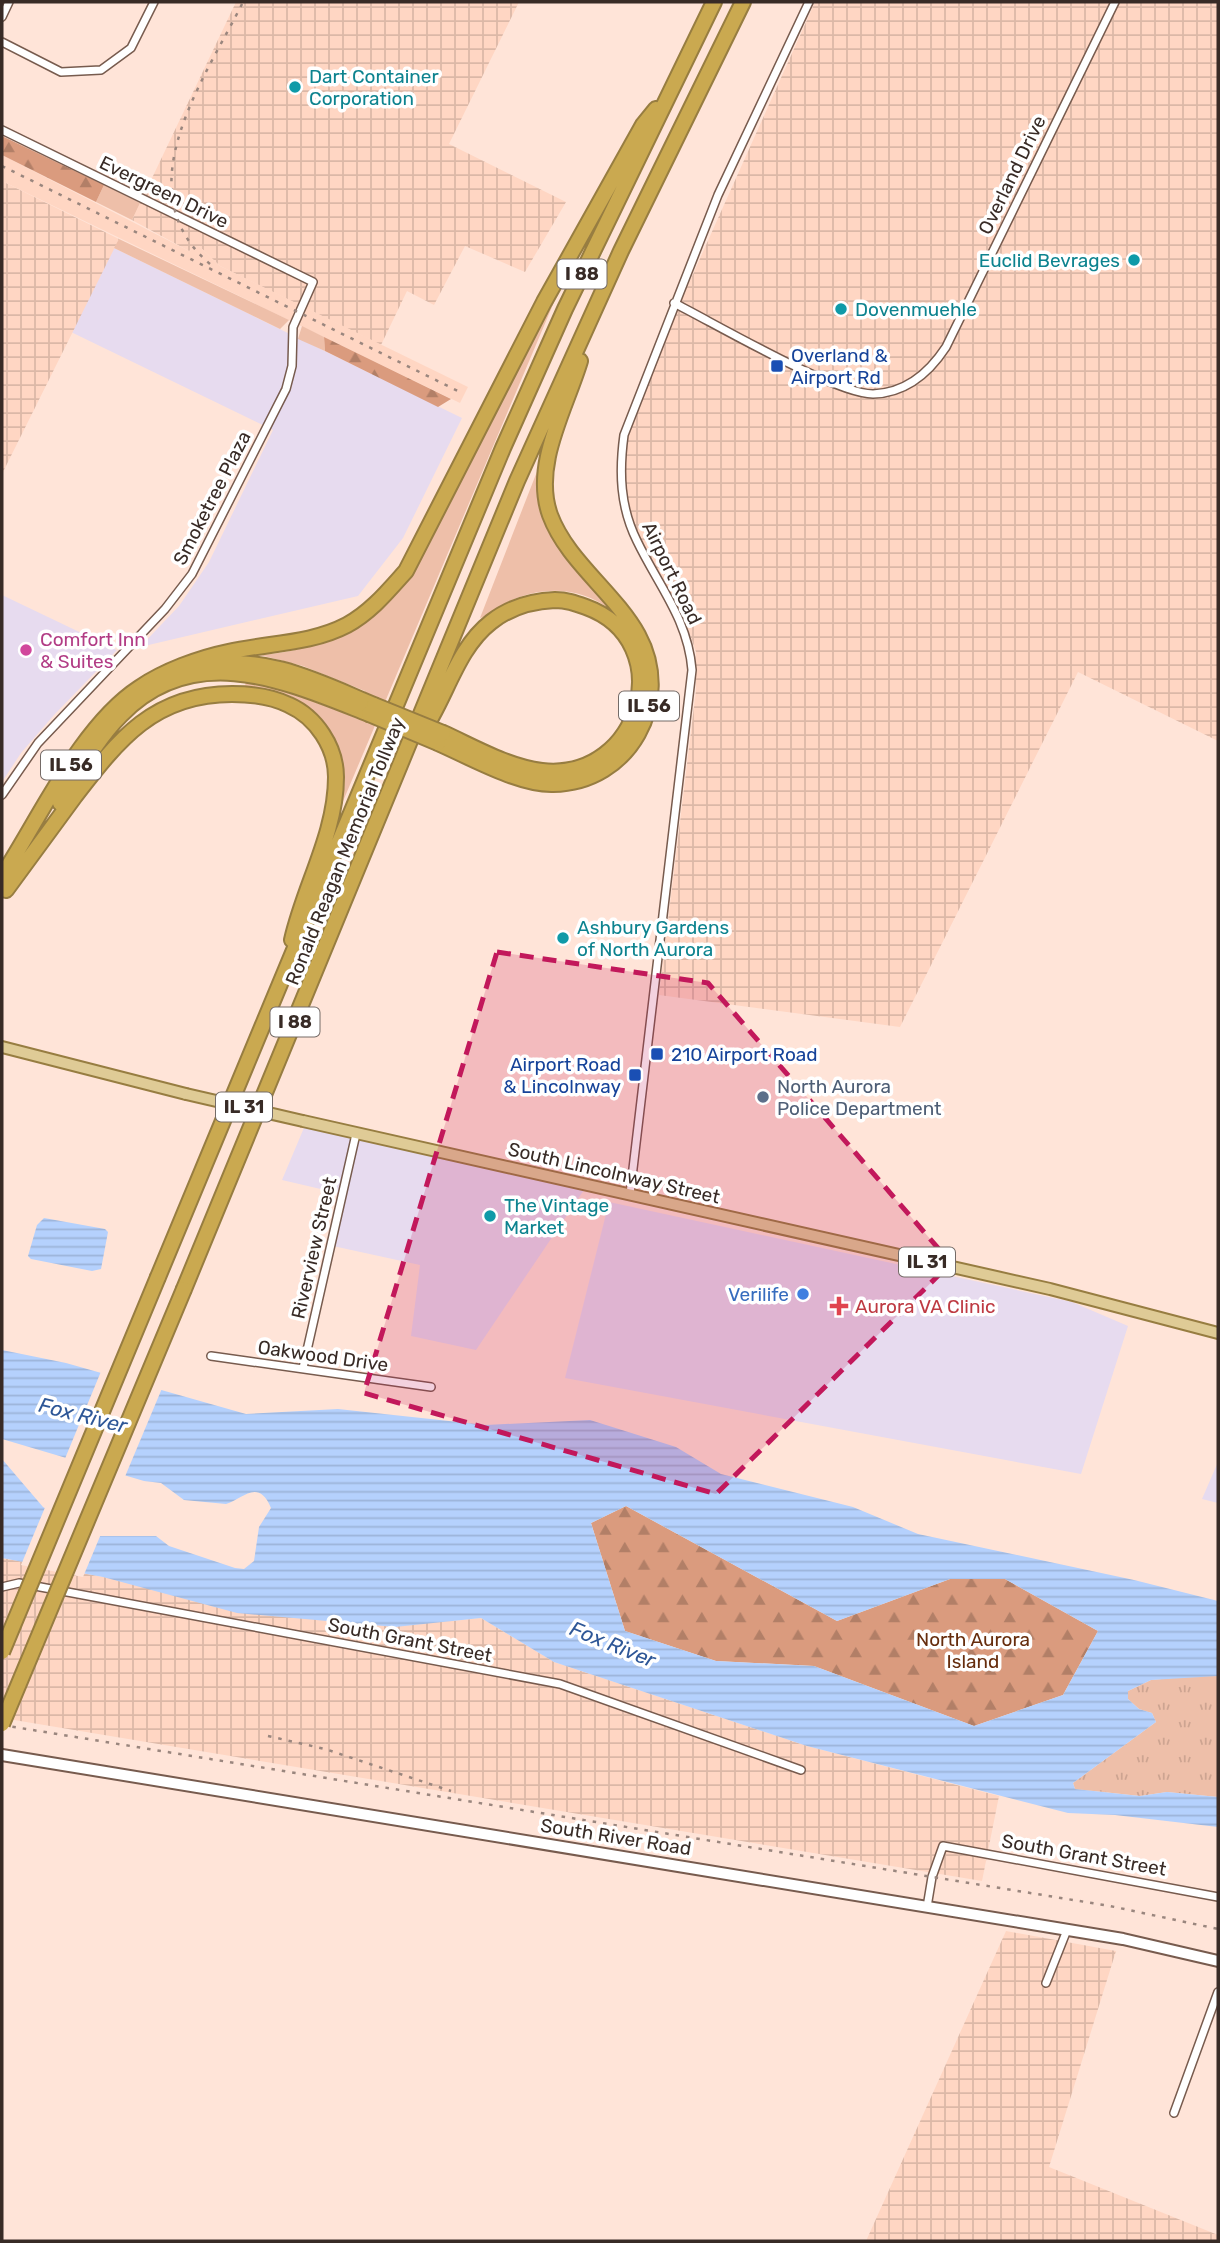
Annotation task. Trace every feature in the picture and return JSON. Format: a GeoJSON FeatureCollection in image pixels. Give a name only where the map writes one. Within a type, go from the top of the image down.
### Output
{"type":"FeatureCollection","features":[{"type":"Feature","properties":{"kind":"highway","name":"Ronald Reagan Memorial Tollway"},"geometry":{"type":"LineString","coordinates":[[2,1652],[503,448],[565,309],[714,2]]}},
{"type":"Feature","properties":{"kind":"highway","name":"Ronald Reagan Memorial Tollway"},"geometry":{"type":"LineString","coordinates":[[2,1724],[406,755],[517,481],[598,302],[743,2]]}},
{"type":"Feature","properties":{"kind":"highway","name":"IL 56"},"geometry":{"type":"LineString","coordinates":[[3,888],[96,727],[117,705],[163,675],[228,652],[312,638],[348,625],[378,603],[406,571],[544,302],[643,125],[670,91]]}},
{"type":"Feature","properties":{"kind":"highway","name":"IL 56"},"geometry":{"type":"LineString","coordinates":[[3,888],[95,747],[122,714],[172,682],[196,674],[252,673],[285,681],[371,710],[441,738],[526,779],[551,784],[578,781],[600,773],[618,758],[636,738],[648,714],[653,690],[649,660],[638,635],[567,544],[550,514],[545,482],[550,448],[598,302]]}},
{"type":"Feature","properties":{"kind":"highway"},"geometry":{"type":"LineString","coordinates":[[406,755],[431,720],[462,658],[489,623],[507,611],[533,601],[567,600],[604,614],[624,632],[640,676],[639,700],[631,724],[617,746],[590,764],[566,772],[541,771],[441,738]]}},
{"type":"Feature","properties":{"kind":"highway"},"geometry":{"type":"LineString","coordinates":[[163,675],[223,663],[250,663],[299,674],[371,710]]}},
{"type":"Feature","properties":{"kind":"highway"},"geometry":{"type":"LineString","coordinates":[[3,888],[111,749],[147,718],[169,706],[216,694],[272,698],[303,713],[320,731],[332,755],[336,774],[331,815],[296,925],[285,976]]}},
{"type":"Feature","properties":{"kind":"main road","name":"South Lincolnway Street"},"geometry":{"type":"LineString","coordinates":[[2,1047],[356,1134],[1050,1289],[1218,1333]]}},
{"type":"Feature","properties":{"kind":"main road","name":"South River Road"},"geometry":{"type":"LineString","coordinates":[[4,1755],[1135,1941],[1218,1961]]}},
{"type":"Feature","properties":{"kind":"street"},"geometry":{"type":"LineString","coordinates":[[2,17],[9,2]]}},
{"type":"Feature","properties":{"kind":"street"},"geometry":{"type":"LineString","coordinates":[[2,42],[61,72],[101,70],[131,48],[154,2]]}},
{"type":"Feature","properties":{"kind":"street","name":"Airport Road"},"geometry":{"type":"LineString","coordinates":[[630,1194],[692,670],[688,643],[678,614],[631,526],[623,496],[620,467],[630,414],[674,303],[718,195],[809,2]]}},
{"type":"Feature","properties":{"kind":"street","name":"Overland Drive"},"geometry":{"type":"LineString","coordinates":[[674,303],[841,387],[872,394],[908,386],[924,375],[946,347],[1115,2]]}},
{"type":"Feature","properties":{"kind":"street","name":"Evergreen Drive"},"geometry":{"type":"LineString","coordinates":[[2,130],[313,282]]}},
{"type":"Feature","properties":{"kind":"street","name":"Smoketree Plaza"},"geometry":{"type":"LineString","coordinates":[[2,795],[38,743],[165,609],[192,574],[286,389],[292,366],[293,327],[313,282]]}},
{"type":"Feature","properties":{"kind":"street","name":"Riverview Street"},"geometry":{"type":"LineString","coordinates":[[303,1368],[356,1134]]}},
{"type":"Feature","properties":{"kind":"street","name":"Oakwood Drive"},"geometry":{"type":"LineString","coordinates":[[211,1356],[431,1387]]}},
{"type":"Feature","properties":{"kind":"street","name":"South Grant Street"},"geometry":{"type":"LineString","coordinates":[[2,1586],[19,1583],[560,1684],[801,1770]]}},
{"type":"Feature","properties":{"kind":"street","name":"South Grant Street"},"geometry":{"type":"LineString","coordinates":[[927,1907],[932,1877],[943,1846],[1218,1896]]}},
{"type":"Feature","properties":{"kind":"street"},"geometry":{"type":"LineString","coordinates":[[1046,1983],[1067,1930]]}},
{"type":"Feature","properties":{"kind":"street"},"geometry":{"type":"LineString","coordinates":[[1174,2113],[1218,1992]]}},
{"type":"Feature","properties":{"kind":"highlighted area"},"geometry":{"type":"Polygon","coordinates":[[[497,952],[708,983],[951,1263],[716,1494],[364,1393],[497,952]]]}},
{"type":"Feature","properties":{"kind":"shaded area"},"geometry":{"type":"Polygon","coordinates":[[[236,2],[519,2],[449,144],[566,202],[525,272],[465,246],[434,305],[407,291],[381,345],[220,266],[199,246],[189,251],[132,220],[236,2]]]}},
{"type":"Feature","properties":{"kind":"shaded area"},"geometry":{"type":"Polygon","coordinates":[[[815,2],[1218,2],[1218,741],[1078,672],[900,1027],[659,995],[696,690],[696,652],[685,620],[634,527],[622,489],[623,450],[667,332],[815,2]]]}},
{"type":"Feature","properties":{"kind":"shaded area"},"geometry":{"type":"Polygon","coordinates":[[[2,155],[189,251],[199,246],[220,266],[468,387],[460,403],[2,181],[2,155]]]}},
{"type":"Feature","properties":{"kind":"shaded area"},"geometry":{"type":"Polygon","coordinates":[[[2,181],[119,239],[2,474],[2,181]]]}},
{"type":"Feature","properties":{"kind":"shaded area"},"geometry":{"type":"Polygon","coordinates":[[[114,248],[462,418],[403,538],[358,596],[140,647],[179,606],[209,562],[273,430],[71,332],[114,248]]]}},
{"type":"Feature","properties":{"kind":"shaded area"},"geometry":{"type":"Polygon","coordinates":[[[2,595],[117,650],[54,715],[21,753],[2,782],[2,595]]]}},
{"type":"Feature","properties":{"kind":"shaded area"},"geometry":{"type":"Polygon","coordinates":[[[306,1123],[354,1135],[342,1194],[282,1180],[306,1123]]]}},
{"type":"Feature","properties":{"kind":"shaded area"},"geometry":{"type":"Polygon","coordinates":[[[357,1136],[586,1187],[476,1350],[411,1336],[420,1265],[333,1246],[357,1136]]]}},
{"type":"Feature","properties":{"kind":"shaded area"},"geometry":{"type":"Polygon","coordinates":[[[609,1202],[1072,1302],[1128,1326],[1081,1474],[565,1378],[609,1202]]]}},
{"type":"Feature","properties":{"kind":"shaded area"},"geometry":{"type":"Polygon","coordinates":[[[1218,1462],[1218,1503],[1202,1499],[1218,1462]]]}},
{"type":"Feature","properties":{"kind":"shaded area"},"geometry":{"type":"Polygon","coordinates":[[[2,1558],[103,1577],[453,1621],[481,1618],[554,1662],[807,1746],[999,1796],[982,1881],[2,1718],[2,1558]]]}},
{"type":"Feature","properties":{"kind":"shaded area"},"geometry":{"type":"Polygon","coordinates":[[[1006,1931],[1116,1951],[1049,2167],[1218,2235],[1218,2241],[866,2241],[1006,1931]]]}},
{"type":"Feature","properties":{"kind":"green space"},"geometry":{"type":"Polygon","coordinates":[[[2,136],[104,185],[96,202],[2,155],[2,136]]]}},
{"type":"Feature","properties":{"kind":"green space"},"geometry":{"type":"Polygon","coordinates":[[[104,185],[140,203],[132,220],[96,202],[104,185]]]}},
{"type":"Feature","properties":{"kind":"green space"},"geometry":{"type":"Polygon","coordinates":[[[119,239],[289,320],[280,329],[114,248],[119,239]]]}},
{"type":"Feature","properties":{"kind":"green space"},"geometry":{"type":"Polygon","coordinates":[[[558,287],[560,288],[341,806],[342,777],[299,702],[280,694],[245,687],[246,680],[278,688],[354,717],[365,691],[303,666],[260,655],[303,648],[343,633],[379,609],[409,577],[558,287]]]}},
{"type":"Feature","properties":{"kind":"green space"},"geometry":{"type":"Polygon","coordinates":[[[302,326],[324,337],[325,351],[298,339],[302,326]]]}},
{"type":"Feature","properties":{"kind":"green space"},"geometry":{"type":"Polygon","coordinates":[[[324,337],[451,399],[438,407],[325,351],[324,337]]]}},
{"type":"Feature","properties":{"kind":"green space"},"geometry":{"type":"Polygon","coordinates":[[[538,469],[542,505],[612,611],[588,597],[548,591],[521,597],[480,618],[538,469]]]}},
{"type":"Feature","properties":{"kind":"green space","name":"North Aurora Island"},"geometry":{"type":"Polygon","coordinates":[[[626,1506],[837,1621],[950,1579],[1005,1579],[1098,1631],[1063,1695],[974,1726],[814,1666],[716,1661],[625,1631],[591,1523],[626,1506]]]}},
{"type":"Feature","properties":{"kind":"green space"},"geometry":{"type":"Polygon","coordinates":[[[1218,1676],[1218,1797],[1167,1792],[1140,1796],[1075,1789],[1073,1783],[1156,1722],[1152,1713],[1139,1709],[1128,1699],[1128,1691],[1151,1680],[1218,1676]]]}},
{"type":"Feature","properties":{"kind":"water"},"geometry":{"type":"Polygon","coordinates":[[[44,1218],[105,1229],[108,1232],[101,1269],[92,1271],[31,1259],[28,1256],[37,1225],[44,1218]]]}},
{"type":"Feature","properties":{"kind":"water","name":"Fox River"},"geometry":{"type":"Polygon","coordinates":[[[2,1350],[66,1363],[246,1414],[338,1409],[486,1425],[590,1420],[676,1447],[721,1474],[853,1507],[918,1534],[1134,1580],[1218,1601],[1218,1676],[1151,1680],[1128,1691],[1128,1699],[1139,1709],[1152,1713],[1156,1722],[1073,1783],[1075,1789],[1140,1796],[1167,1792],[1218,1797],[1218,1827],[1115,1815],[1068,1813],[807,1746],[554,1662],[481,1618],[395,1627],[237,1613],[103,1577],[2,1558],[2,1459],[43,1507],[94,1536],[156,1536],[169,1546],[235,1568],[244,1569],[254,1561],[259,1527],[271,1508],[261,1494],[255,1492],[226,1504],[184,1500],[161,1483],[144,1481],[2,1439],[2,1350]],[[626,1506],[591,1523],[625,1631],[716,1661],[814,1666],[974,1726],[1063,1695],[1098,1631],[1005,1579],[950,1579],[837,1621],[626,1506]]]}},
{"type":"Feature","properties":{"kind":"pier"},"geometry":{"type":"Polygon","coordinates":[[[102,1369],[163,1386],[124,1479],[64,1461],[102,1369]]]}},
{"type":"Feature","properties":{"kind":"pier"},"geometry":{"type":"Polygon","coordinates":[[[46,1505],[67,1519],[101,1534],[83,1577],[21,1565],[46,1505]]]}},
{"type":"Feature","properties":{"kind":"railway"},"geometry":{"type":"LineString","coordinates":[[210,264],[185,235],[173,203],[172,169],[180,134],[193,99],[243,2]]}},
{"type":"Feature","properties":{"kind":"railway"},"geometry":{"type":"LineString","coordinates":[[2,166],[462,393]]}},
{"type":"Feature","properties":{"kind":"railway"},"geometry":{"type":"LineString","coordinates":[[2,1725],[1110,1906],[1218,1929]]}},
{"type":"Feature","properties":{"kind":"railway"},"geometry":{"type":"LineString","coordinates":[[268,1736],[325,1749],[451,1791]]}},
{"type":"Feature","properties":{"kind":"place","name":"Dart Container Corporation"},"geometry":{"type":"Point","coordinates":[295,87]}},
{"type":"Feature","properties":{"kind":"place","name":"Euclid Bevrages"},"geometry":{"type":"Point","coordinates":[1134,260]}},
{"type":"Feature","properties":{"kind":"place","name":"Dovenmuehle"},"geometry":{"type":"Point","coordinates":[841,309]}},
{"type":"Feature","properties":{"kind":"place","name":"Overland & Airport Rd"},"geometry":{"type":"Point","coordinates":[777,366]}},
{"type":"Feature","properties":{"kind":"place","name":"Comfort Inn & Suites"},"geometry":{"type":"Point","coordinates":[26,650]}},
{"type":"Feature","properties":{"kind":"place","name":"Ashbury Gardens of North Aurora"},"geometry":{"type":"Point","coordinates":[563,938]}},
{"type":"Feature","properties":{"kind":"place","name":"210 Airport Road"},"geometry":{"type":"Point","coordinates":[657,1054]}},
{"type":"Feature","properties":{"kind":"place","name":"Airport Road & Lincolnway"},"geometry":{"type":"Point","coordinates":[635,1075]}},
{"type":"Feature","properties":{"kind":"place","name":"North Aurora Police Department"},"geometry":{"type":"Point","coordinates":[763,1097]}},
{"type":"Feature","properties":{"kind":"place","name":"The Vintage Market"},"geometry":{"type":"Point","coordinates":[490,1216]}},
{"type":"Feature","properties":{"kind":"place","name":"Verilife"},"geometry":{"type":"Point","coordinates":[803,1294]}},
{"type":"Feature","properties":{"kind":"place","name":"Aurora VA Clinic"},"geometry":{"type":"Point","coordinates":[839,1306]}}]}
